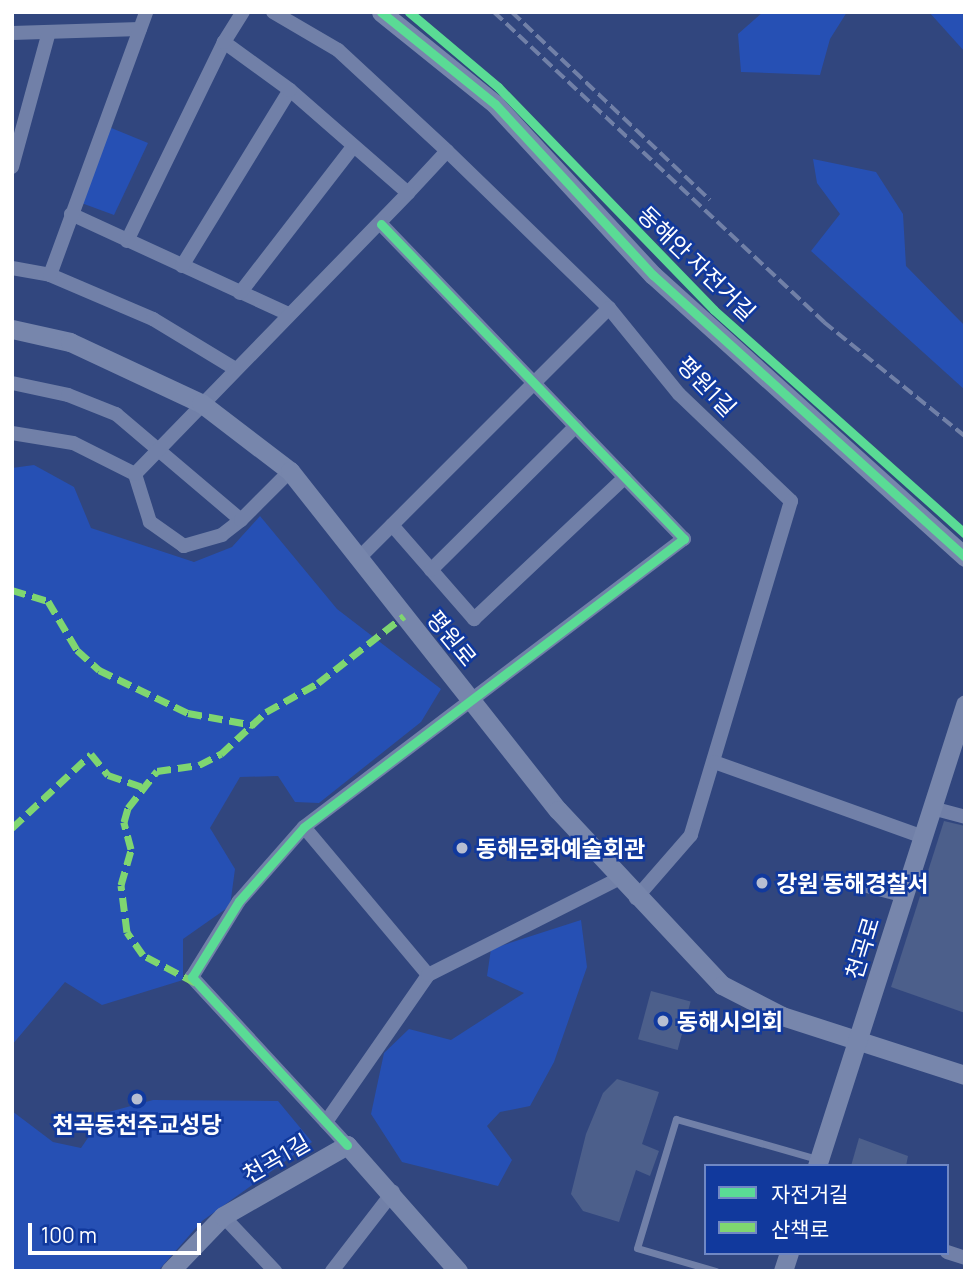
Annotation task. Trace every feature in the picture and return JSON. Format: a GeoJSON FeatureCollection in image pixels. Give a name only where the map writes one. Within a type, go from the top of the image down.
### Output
{"type":"FeatureCollection","features":[{"type":"Feature","properties":{"kind":"street"},"geometry":{"type":"LineString","coordinates":[[50,275],[146,12]]}},
{"type":"Feature","properties":{"kind":"street"},"geometry":{"type":"LineString","coordinates":[[127,241],[224,42],[243,12]]}},
{"type":"Feature","properties":{"kind":"street","name":"평원1길"},"geometry":{"type":"LineString","coordinates":[[273,12],[338,50],[447,151],[609,308],[679,394],[791,501],[691,835],[636,898]]}},
{"type":"Feature","properties":{"kind":"street"},"geometry":{"type":"LineString","coordinates":[[381,12],[487,96],[663,285],[965,557]]}},
{"type":"Feature","properties":{"kind":"street"},"geometry":{"type":"LineString","coordinates":[[12,33],[139,29]]}},
{"type":"Feature","properties":{"kind":"street"},"geometry":{"type":"LineString","coordinates":[[12,167],[48,32]]}},
{"type":"Feature","properties":{"kind":"street"},"geometry":{"type":"LineString","coordinates":[[224,42],[290,90],[408,193]]}},
{"type":"Feature","properties":{"kind":"street"},"geometry":{"type":"LineString","coordinates":[[182,266],[290,90]]}},
{"type":"Feature","properties":{"kind":"street"},"geometry":{"type":"LineString","coordinates":[[240,293],[353,146]]}},
{"type":"Feature","properties":{"kind":"street"},"geometry":{"type":"LineString","coordinates":[[135,474],[234,368],[381,223],[447,151]]}},
{"type":"Feature","properties":{"kind":"street"},"geometry":{"type":"LineString","coordinates":[[71,214],[288,314]]}},
{"type":"Feature","properties":{"kind":"street"},"geometry":{"type":"LineString","coordinates":[[347,1145],[192,977],[239,901],[304,827],[684,539],[381,223]]}},
{"type":"Feature","properties":{"kind":"street"},"geometry":{"type":"LineString","coordinates":[[12,268],[50,275],[153,319],[234,368]]}},
{"type":"Feature","properties":{"kind":"street"},"geometry":{"type":"LineString","coordinates":[[358,559],[609,308]]}},
{"type":"Feature","properties":{"kind":"street","name":"평원로"},"geometry":{"type":"LineString","coordinates":[[12,329],[71,342],[201,403],[290,471],[470,699],[618,879],[722,985],[782,1016],[965,1074]]}},
{"type":"Feature","properties":{"kind":"street"},"geometry":{"type":"LineString","coordinates":[[12,383],[68,395],[116,414],[161,447],[241,520]]}},
{"type":"Feature","properties":{"kind":"street"},"geometry":{"type":"LineString","coordinates":[[431,570],[576,426]]}},
{"type":"Feature","properties":{"kind":"street"},"geometry":{"type":"LineString","coordinates":[[12,432],[73,443],[135,474],[150,522],[184,546],[222,535],[290,471]]}},
{"type":"Feature","properties":{"kind":"street"},"geometry":{"type":"LineString","coordinates":[[392,525],[474,619],[625,477]]}},
{"type":"Feature","properties":{"kind":"street","name":"천곡로"},"geometry":{"type":"LineString","coordinates":[[818,1163],[963,715]]}},
{"type":"Feature","properties":{"kind":"street"},"geometry":{"type":"LineString","coordinates":[[714,762],[923,837]]}},
{"type":"Feature","properties":{"kind":"street"},"geometry":{"type":"LineString","coordinates":[[932,808],[965,817]]}},
{"type":"Feature","properties":{"kind":"street"},"geometry":{"type":"LineString","coordinates":[[304,827],[428,975]]}},
{"type":"Feature","properties":{"kind":"street"},"geometry":{"type":"LineString","coordinates":[[326,1122],[428,975],[618,879]]}},
{"type":"Feature","properties":{"kind":"street","name":"천곡1길"},"geometry":{"type":"LineString","coordinates":[[170,1271],[223,1216],[347,1145],[393,1192],[458,1271]]}},
{"type":"Feature","properties":{"kind":"street"},"geometry":{"type":"LineString","coordinates":[[332,1271],[393,1192]]}},
{"type":"Feature","properties":{"kind":"street"},"geometry":{"type":"LineString","coordinates":[[223,1216],[275,1271]]}},
{"type":"Feature","properties":{"kind":"lane"},"geometry":{"type":"LineString","coordinates":[[824,878],[903,899]]}},
{"type":"Feature","properties":{"kind":"lane"},"geometry":{"type":"LineString","coordinates":[[716,1271],[637,1248],[676,1119],[818,1163]]}},
{"type":"Feature","properties":{"kind":"shaded area"},"geometry":{"type":"Polygon","coordinates":[[[763,12],[847,12],[830,39],[820,75],[741,72],[738,34],[763,12]]]}},
{"type":"Feature","properties":{"kind":"shaded area"},"geometry":{"type":"Polygon","coordinates":[[[929,12],[965,12],[965,52],[929,12]]]}},
{"type":"Feature","properties":{"kind":"shaded area"},"geometry":{"type":"Polygon","coordinates":[[[104,125],[148,143],[114,215],[76,201],[104,125]]]}},
{"type":"Feature","properties":{"kind":"shaded area"},"geometry":{"type":"Polygon","coordinates":[[[813,159],[876,172],[903,214],[906,266],[965,326],[965,390],[811,251],[840,214],[817,183],[813,159]]]}},
{"type":"Feature","properties":{"kind":"shaded area"},"geometry":{"type":"Polygon","coordinates":[[[34,465],[74,487],[91,528],[194,562],[232,547],[260,516],[337,609],[441,689],[421,722],[319,803],[295,802],[278,776],[240,777],[210,828],[235,869],[230,906],[183,939],[183,980],[102,1005],[65,982],[12,1045],[12,468],[34,465]]]}},
{"type":"Feature","properties":{"kind":"shaded area"},"geometry":{"type":"Polygon","coordinates":[[[581,920],[587,967],[554,1062],[530,1106],[500,1112],[487,1126],[512,1160],[498,1186],[402,1162],[371,1114],[384,1053],[409,1029],[451,1040],[524,993],[487,976],[491,949],[581,920]]]}},
{"type":"Feature","properties":{"kind":"shaded area"},"geometry":{"type":"Polygon","coordinates":[[[153,1100],[278,1101],[312,1142],[202,1221],[158,1271],[12,1271],[12,1111],[53,1142],[81,1148],[105,1113],[153,1100]]]}},
{"type":"Feature","properties":{"kind":"building"},"geometry":{"type":"Polygon","coordinates":[[[944,821],[965,826],[965,1013],[891,987],[944,821]]]}},
{"type":"Feature","properties":{"kind":"building","name":"동해시의회"},"geometry":{"type":"Polygon","coordinates":[[[651,991],[691,1002],[678,1050],[638,1039],[651,991]]]}},
{"type":"Feature","properties":{"kind":"building"},"geometry":{"type":"Polygon","coordinates":[[[617,1079],[659,1092],[642,1144],[659,1151],[650,1176],[636,1170],[619,1222],[583,1211],[571,1194],[586,1134],[603,1093],[617,1079]]]}},
{"type":"Feature","properties":{"kind":"building"},"geometry":{"type":"Polygon","coordinates":[[[859,1138],[908,1156],[906,1164],[852,1164],[859,1138]]]}},
{"type":"Feature","properties":{"kind":"railway"},"geometry":{"type":"LineString","coordinates":[[494,12],[824,322],[965,436]]}},
{"type":"Feature","properties":{"kind":"railway"},"geometry":{"type":"LineString","coordinates":[[512,12],[710,200]]}},
{"type":"Feature","properties":{"kind":"marked path"},"geometry":{"type":"LineString","coordinates":[[12,590],[48,601],[77,650],[99,670],[188,713],[254,725]]}},
{"type":"Feature","properties":{"kind":"marked path"},"geometry":{"type":"LineString","coordinates":[[196,983],[143,955],[127,932],[121,885],[131,849],[124,822],[128,808],[157,771],[199,765],[221,754],[266,712],[318,683],[404,616]]}},
{"type":"Feature","properties":{"kind":"marked path"},"geometry":{"type":"LineString","coordinates":[[12,828],[91,754],[108,775],[142,787]]}},
{"type":"Feature","properties":{"kind":"cycle path"},"geometry":{"type":"LineString","coordinates":[[381,12],[495,104],[653,275],[965,557]]}},
{"type":"Feature","properties":{"kind":"cycle path","name":"동해안 자전거길"},"geometry":{"type":"LineString","coordinates":[[409,12],[498,87],[714,310],[965,534]]}},
{"type":"Feature","properties":{"kind":"cycle path"},"geometry":{"type":"LineString","coordinates":[[347,1145],[192,977],[239,901],[304,827],[684,539],[381,224]]}},
{"type":"Feature","properties":{"kind":"place","name":"동해문화예술회관"},"geometry":{"type":"Point","coordinates":[462,848]}},
{"type":"Feature","properties":{"kind":"place","name":"강원 동해경찰서"},"geometry":{"type":"Point","coordinates":[762,883]}},
{"type":"Feature","properties":{"kind":"place","name":"동해시의회"},"geometry":{"type":"Point","coordinates":[663,1021]}},
{"type":"Feature","properties":{"kind":"place","name":"천곡동천주교성당"},"geometry":{"type":"Point","coordinates":[137,1099]}}]}
